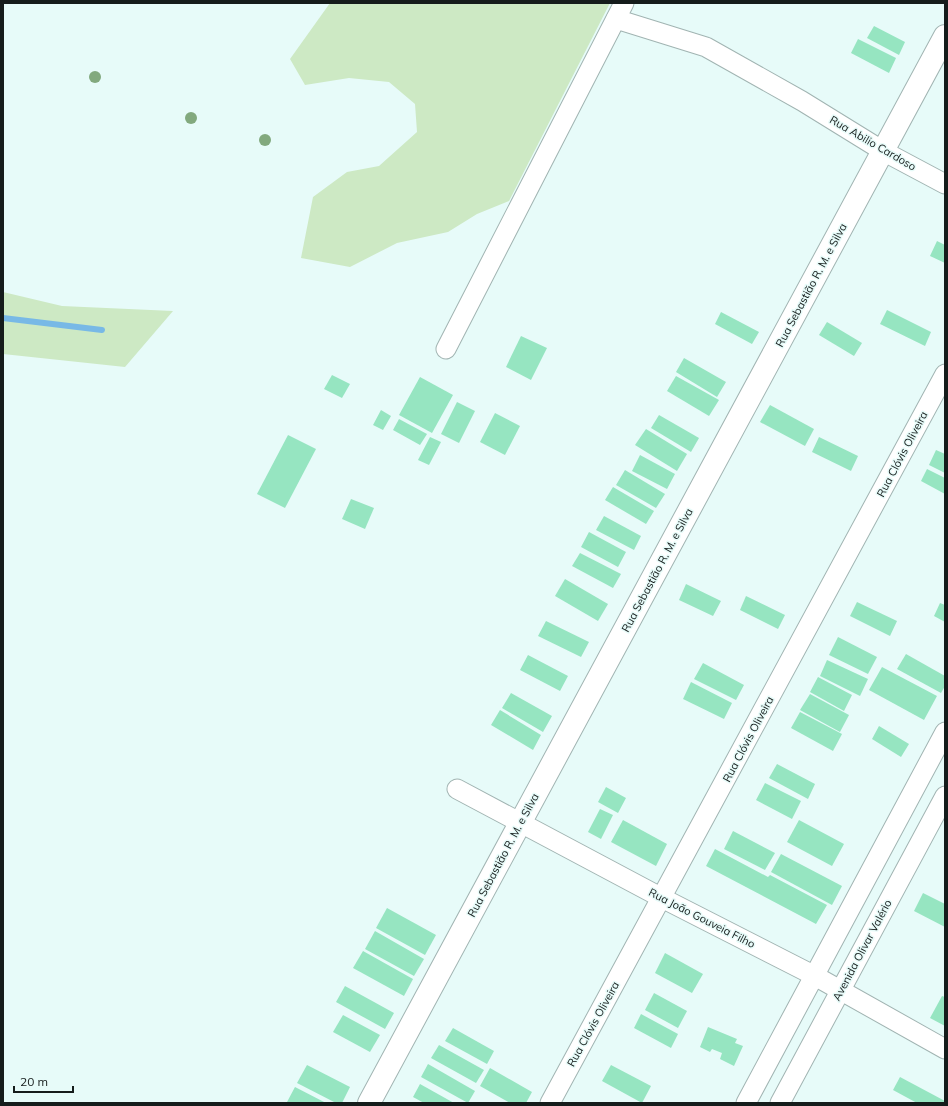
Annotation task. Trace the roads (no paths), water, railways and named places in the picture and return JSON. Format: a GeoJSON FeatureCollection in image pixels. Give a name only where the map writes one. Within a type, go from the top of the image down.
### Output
{"type":"FeatureCollection","features":[{"type":"Feature","properties":{"kind":"street","name":"Rua Abilio Cardoso"},"geometry":{"type":"LineString","coordinates":[[620,11],[706,47],[802,101],[883,151],[945,184]]}},
{"type":"Feature","properties":{"kind":"street"},"geometry":{"type":"LineString","coordinates":[[446,349],[620,11]]}},
{"type":"Feature","properties":{"kind":"street","name":"Rua Sebastião R. M. e Silva"},"geometry":{"type":"LineString","coordinates":[[369,1103],[945,36]]}},
{"type":"Feature","properties":{"kind":"street","name":"Rua Clóvis Oliveira"},"geometry":{"type":"LineString","coordinates":[[550,1103],[945,374]]}},
{"type":"Feature","properties":{"kind":"street"},"geometry":{"type":"LineString","coordinates":[[746,1103],[945,732]]}},
{"type":"Feature","properties":{"kind":"street","name":"Rua João Gouveia Filho"},"geometry":{"type":"LineString","coordinates":[[457,789],[662,898],[815,976],[945,1049]]}},
{"type":"Feature","properties":{"kind":"street","name":"Avenida Olivar Valério"},"geometry":{"type":"LineString","coordinates":[[780,1103],[945,796]]}},
{"type":"Feature","properties":{"kind":"waterway"},"geometry":{"type":"LineString","coordinates":[[3,318],[102,330]]}}]}
